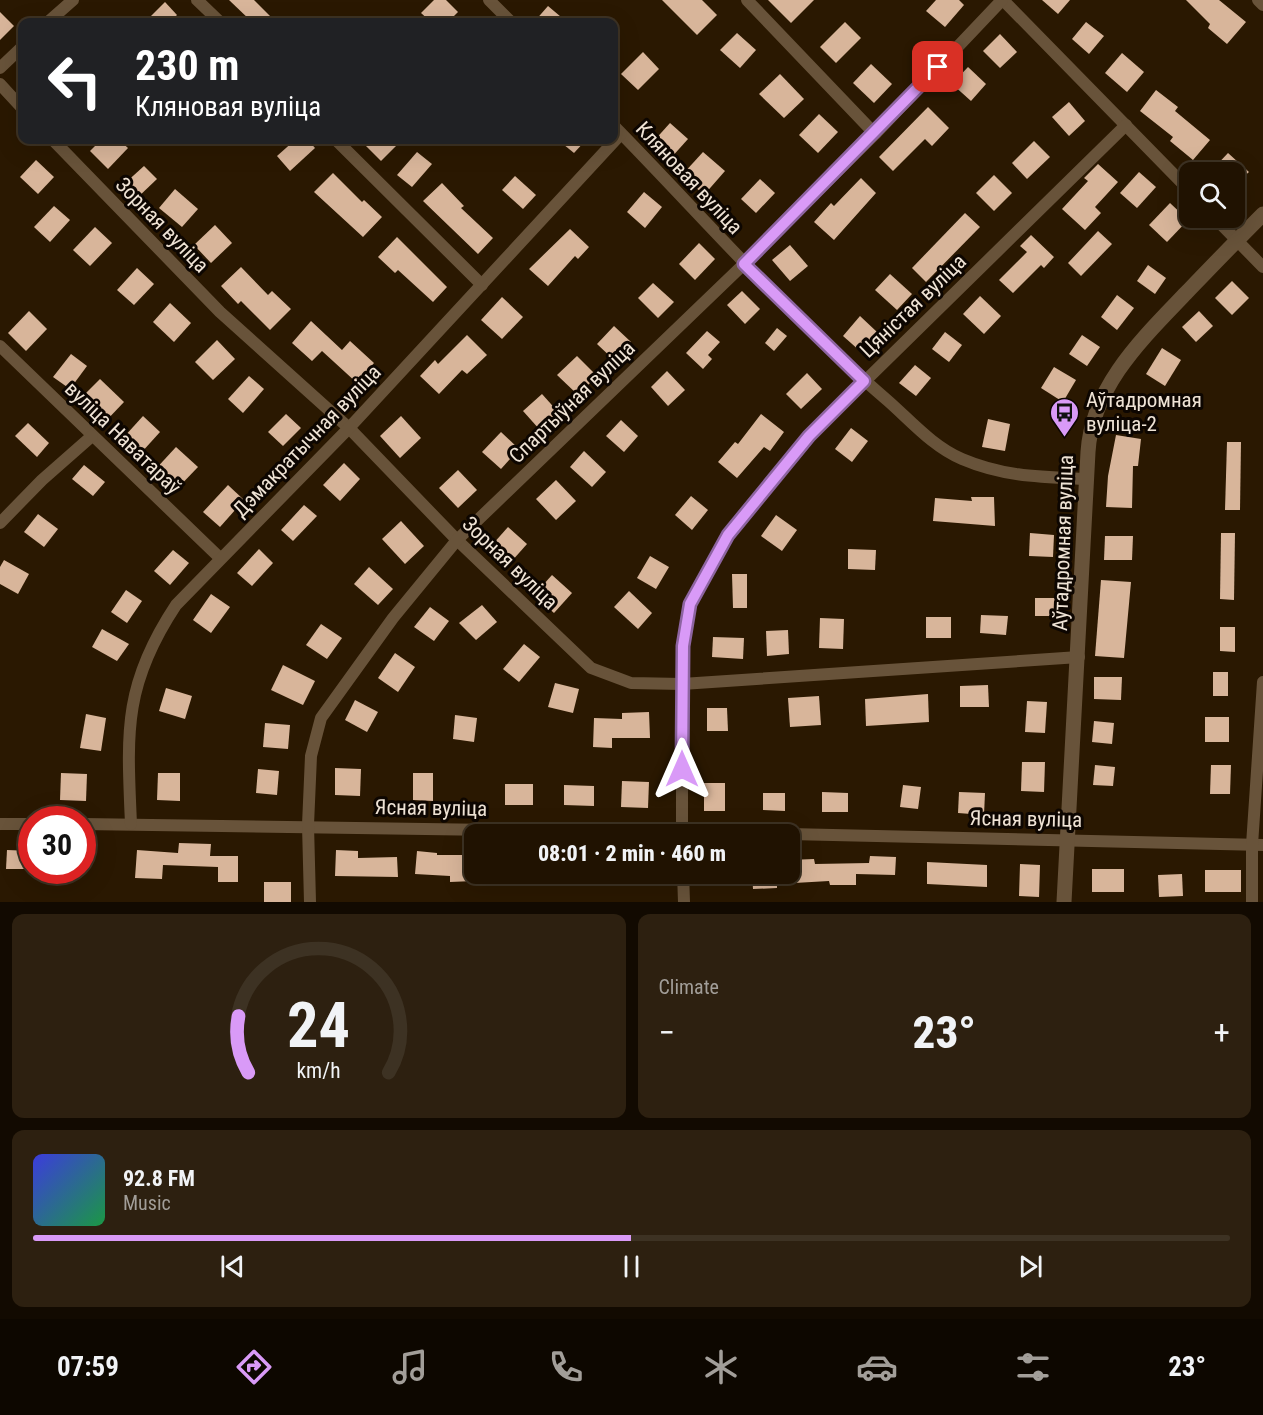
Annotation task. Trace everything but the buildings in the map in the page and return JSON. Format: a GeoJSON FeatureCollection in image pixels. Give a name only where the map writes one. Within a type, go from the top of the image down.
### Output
{"type":"FeatureCollection","features":[{"type":"Feature","properties":{"kind":"street"},"geometry":{"type":"LineString","coordinates":[[53,18],[73,0]]}},
{"type":"Feature","properties":{"kind":"street"},"geometry":{"type":"LineString","coordinates":[[197,0],[216,18]]}},
{"type":"Feature","properties":{"kind":"street"},"geometry":{"type":"LineString","coordinates":[[489,0],[507,18]]}},
{"type":"Feature","properties":{"kind":"street"},"geometry":{"type":"LineString","coordinates":[[747,0],[875,134]]}},
{"type":"Feature","properties":{"kind":"street"},"geometry":{"type":"LineString","coordinates":[[1002,0],[1179,180]]}},
{"type":"Feature","properties":{"kind":"street","name":"Спартыўная вуліца"},"geometry":{"type":"LineString","coordinates":[[310,902],[308,825],[311,756],[321,718],[393,618],[457,540],[744,264],[875,134],[1002,0]]}},
{"type":"Feature","properties":{"kind":"street"},"geometry":{"type":"LineString","coordinates":[[1258,0],[1263,5]]}},
{"type":"Feature","properties":{"kind":"street"},"geometry":{"type":"LineString","coordinates":[[0,68],[18,51]]}},
{"type":"Feature","properties":{"kind":"street"},"geometry":{"type":"LineString","coordinates":[[0,84],[18,104]]}},
{"type":"Feature","properties":{"kind":"street","name":"Цяністая вуліца"},"geometry":{"type":"LineString","coordinates":[[682,824],[683,646],[690,604],[706,570],[728,535],[809,436],[1126,125]]}},
{"type":"Feature","properties":{"kind":"street","name":"Кляновая вуліца"},"geometry":{"type":"LineString","coordinates":[[618,131],[744,264],[864,381],[939,446],[960,459],[1011,476],[1087,478]]}},
{"type":"Feature","properties":{"kind":"street","name":"Зорная вуліца"},"geometry":{"type":"LineString","coordinates":[[57,144],[220,312],[349,428],[457,540],[591,669],[631,683],[682,684],[1079,657]]}},
{"type":"Feature","properties":{"kind":"street"},"geometry":{"type":"LineString","coordinates":[[340,144],[482,285]]}},
{"type":"Feature","properties":{"kind":"street","name":"Дэмакратычная вуліца"},"geometry":{"type":"LineString","coordinates":[[131,824],[128,741],[132,699],[156,636],[176,604],[349,428],[482,285],[605,144]]}},
{"type":"Feature","properties":{"kind":"street","name":"Аўтадромная вуліца"},"geometry":{"type":"LineString","coordinates":[[1065,902],[1088,441],[1094,415],[1107,389],[1142,340],[1263,214]]}},
{"type":"Feature","properties":{"kind":"street"},"geometry":{"type":"LineString","coordinates":[[1225,228],[1263,267]]}},
{"type":"Feature","properties":{"kind":"street","name":"вуліца Наватараў"},"geometry":{"type":"LineString","coordinates":[[0,346],[220,558]]}},
{"type":"Feature","properties":{"kind":"street"},"geometry":{"type":"LineString","coordinates":[[0,523],[42,480],[92,436]]}},
{"type":"Feature","properties":{"kind":"street"},"geometry":{"type":"LineString","coordinates":[[1252,902],[1258,845],[1263,682]]}},
{"type":"Feature","properties":{"kind":"street"},"geometry":{"type":"LineString","coordinates":[[0,824],[18,824]]}},
{"type":"Feature","properties":{"kind":"street","name":"Ясная вуліца"},"geometry":{"type":"LineString","coordinates":[[96,824],[464,828]]}},
{"type":"Feature","properties":{"kind":"street","name":"Ясная вуліца"},"geometry":{"type":"LineString","coordinates":[[800,834],[1258,845]]}},
{"type":"Feature","properties":{"kind":"street"},"geometry":{"type":"LineString","coordinates":[[683,884],[684,902]]}},
{"type":"Feature","properties":{"kind":"place","name":"Аўтадромная вуліца-2"},"geometry":{"type":"Point","coordinates":[1065,438]}},
{"type":"Feature","properties":{"kind":"route"},"geometry":{"type":"LineString","coordinates":[[682,769],[683,646],[690,604],[706,570],[728,535],[809,436],[864,381],[744,264],[875,134],[938,67]]}}]}
